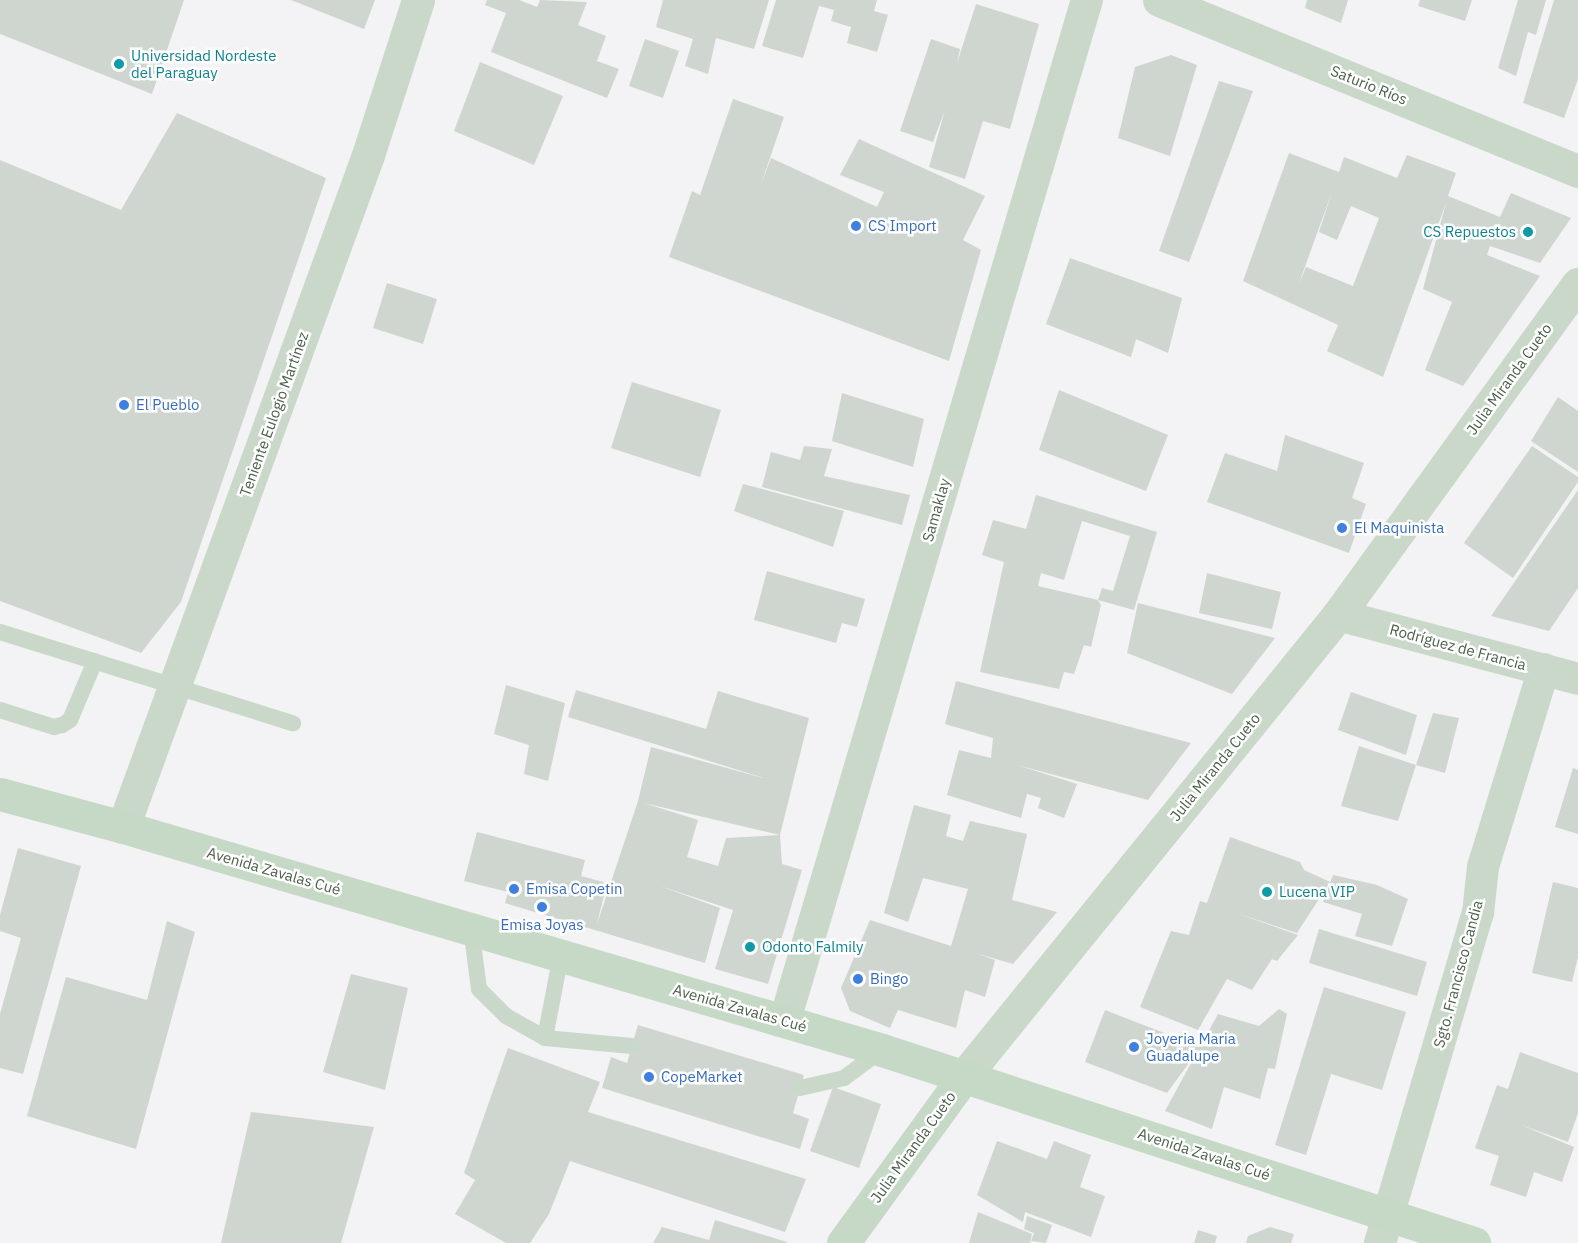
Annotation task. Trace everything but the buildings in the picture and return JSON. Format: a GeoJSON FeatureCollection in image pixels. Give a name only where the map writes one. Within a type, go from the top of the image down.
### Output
{"type":"FeatureCollection","features":[{"type":"Feature","properties":{"kind":"main road","name":"Avenida Zavalas Cué"},"geometry":{"type":"LineString","coordinates":[[0,794],[123,826],[965,1075],[1384,1229],[1474,1243]]}},
{"type":"Feature","properties":{"kind":"main road","name":"Julia Miranda Cueto"},"geometry":{"type":"LineString","coordinates":[[843,1243],[965,1075]]}},
{"type":"Feature","properties":{"kind":"street","name":"Teniente Eulogio Martínez"},"geometry":{"type":"LineString","coordinates":[[123,826],[368,155],[418,0]]}},
{"type":"Feature","properties":{"kind":"street","name":"Samaklay"},"geometry":{"type":"LineString","coordinates":[[785,1020],[1087,0]]}},
{"type":"Feature","properties":{"kind":"street","name":"Saturio Ríos"},"geometry":{"type":"LineString","coordinates":[[1159,0],[1578,171]]}},
{"type":"Feature","properties":{"kind":"street","name":"Julia Miranda Cueto"},"geometry":{"type":"LineString","coordinates":[[965,1075],[1338,615],[1578,284]]}},
{"type":"Feature","properties":{"kind":"street","name":"Rodríguez de Francia"},"geometry":{"type":"LineString","coordinates":[[1338,615],[1578,679]]}},
{"type":"Feature","properties":{"kind":"street","name":"Sgto. Francisco Candia"},"geometry":{"type":"LineString","coordinates":[[1384,1229],[1478,913],[1483,867],[1544,669]]}},
{"type":"Feature","properties":{"kind":"lane"},"geometry":{"type":"LineString","coordinates":[[0,632],[293,723]]}},
{"type":"Feature","properties":{"kind":"lane"},"geometry":{"type":"LineString","coordinates":[[0,710],[54,727],[62,725],[70,720],[95,661]]}},
{"type":"Feature","properties":{"kind":"lane"},"geometry":{"type":"LineString","coordinates":[[471,928],[479,989],[506,1016],[545,1038],[632,1046]]}},
{"type":"Feature","properties":{"kind":"lane"},"geometry":{"type":"LineString","coordinates":[[545,1038],[561,955]]}},
{"type":"Feature","properties":{"kind":"lane"},"geometry":{"type":"LineString","coordinates":[[800,1088],[844,1078],[882,1050]]}},
{"type":"Feature","properties":{"kind":"place","name":"Universidad Nordeste del Paraguay"},"geometry":{"type":"Point","coordinates":[119,64]}},
{"type":"Feature","properties":{"kind":"place","name":"CS Import"},"geometry":{"type":"Point","coordinates":[856,226]}},
{"type":"Feature","properties":{"kind":"place","name":"CS Repuestos"},"geometry":{"type":"Point","coordinates":[1528,232]}},
{"type":"Feature","properties":{"kind":"place","name":"El Pueblo"},"geometry":{"type":"Point","coordinates":[124,405]}},
{"type":"Feature","properties":{"kind":"place","name":"El Maquinista"},"geometry":{"type":"Point","coordinates":[1342,528]}},
{"type":"Feature","properties":{"kind":"place","name":"Emisa Copetin"},"geometry":{"type":"Point","coordinates":[514,889]}},
{"type":"Feature","properties":{"kind":"place","name":"Lucena VIP"},"geometry":{"type":"Point","coordinates":[1267,892]}},
{"type":"Feature","properties":{"kind":"place","name":"Emisa Joyas"},"geometry":{"type":"Point","coordinates":[542,907]}},
{"type":"Feature","properties":{"kind":"place","name":"Odonto Falmily"},"geometry":{"type":"Point","coordinates":[750,947]}},
{"type":"Feature","properties":{"kind":"place","name":"Bingo"},"geometry":{"type":"Point","coordinates":[858,979]}},
{"type":"Feature","properties":{"kind":"place","name":"Joyeria Maria Guadalupe"},"geometry":{"type":"Point","coordinates":[1134,1047]}},
{"type":"Feature","properties":{"kind":"place","name":"CopeMarket"},"geometry":{"type":"Point","coordinates":[649,1077]}}]}
